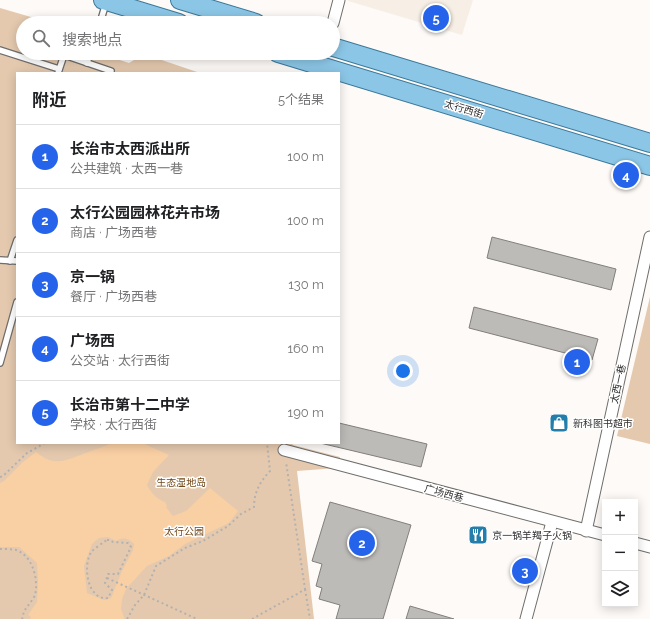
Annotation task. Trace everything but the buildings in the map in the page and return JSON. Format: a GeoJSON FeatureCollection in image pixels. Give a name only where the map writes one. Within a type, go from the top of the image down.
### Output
{"type":"FeatureCollection","features":[{"type":"Feature","properties":{"kind":"main road"},"geometry":{"type":"LineString","coordinates":[[180,0],[233,16]]}},
{"type":"Feature","properties":{"kind":"main road"},"geometry":{"type":"LineString","coordinates":[[105,1],[155,16]]}},
{"type":"Feature","properties":{"kind":"main road"},"geometry":{"type":"LineString","coordinates":[[340,48],[650,143]]}},
{"type":"Feature","properties":{"kind":"main road","name":"太行西街"},"geometry":{"type":"LineString","coordinates":[[301,60],[650,166]]}},
{"type":"Feature","properties":{"kind":"street"},"geometry":{"type":"LineString","coordinates":[[335,16],[339,0]]}},
{"type":"Feature","properties":{"kind":"street","name":"太西一巷"},"geometry":{"type":"LineString","coordinates":[[586,531],[650,237]]}},
{"type":"Feature","properties":{"kind":"street","name":"广场西巷"},"geometry":{"type":"LineString","coordinates":[[284,450],[602,535]]}},
{"type":"Feature","properties":{"kind":"street"},"geometry":{"type":"LineString","coordinates":[[526,619],[552,522]]}},
{"type":"Feature","properties":{"kind":"street"},"geometry":{"type":"LineString","coordinates":[[638,544],[650,547]]}},
{"type":"Feature","properties":{"kind":"lane"},"geometry":{"type":"LineString","coordinates":[[102,16],[105,1]]}},
{"type":"Feature","properties":{"kind":"lane"},"geometry":{"type":"LineString","coordinates":[[0,50],[16,56]]}},
{"type":"Feature","properties":{"kind":"lane"},"geometry":{"type":"LineString","coordinates":[[28,60],[59,71],[62,60]]}},
{"type":"Feature","properties":{"kind":"lane"},"geometry":{"type":"LineString","coordinates":[[78,60],[110,72]]}},
{"type":"Feature","properties":{"kind":"lane"},"geometry":{"type":"LineString","coordinates":[[10,261],[16,243]]}},
{"type":"Feature","properties":{"kind":"lane"},"geometry":{"type":"LineString","coordinates":[[0,260],[16,261]]}},
{"type":"Feature","properties":{"kind":"lane"},"geometry":{"type":"LineString","coordinates":[[0,363],[16,306]]}},
{"type":"Feature","properties":{"kind":"path"},"geometry":{"type":"LineString","coordinates":[[0,477],[3,476],[27,453],[43,444]]}},
{"type":"Feature","properties":{"kind":"path"},"geometry":{"type":"LineString","coordinates":[[127,619],[135,605],[144,595],[156,566],[184,548],[203,541],[228,526],[241,514],[254,507],[256,489],[270,470],[267,444]]}},
{"type":"Feature","properties":{"kind":"path"},"geometry":{"type":"LineString","coordinates":[[284,450],[310,619]]}},
{"type":"Feature","properties":{"kind":"path"},"geometry":{"type":"LineString","coordinates":[[107,540],[128,543],[131,547],[130,551],[120,571],[118,574],[108,574],[107,579],[105,582],[112,590],[108,598],[104,598],[96,593],[90,585],[87,567],[92,552],[107,540]]}},
{"type":"Feature","properties":{"kind":"path"},"geometry":{"type":"LineString","coordinates":[[0,550],[16,550],[21,553],[32,565],[35,573],[35,596],[24,611],[22,619]]}},
{"type":"Feature","properties":{"kind":"path"},"geometry":{"type":"LineString","coordinates":[[107,579],[197,619]]}},
{"type":"Feature","properties":{"kind":"path"},"geometry":{"type":"LineString","coordinates":[[252,619],[305,589]]}},
{"type":"Feature","properties":{"kind":"shaded area"},"geometry":{"type":"Polygon","coordinates":[[[348,0],[473,0],[462,35],[348,0]]]}},
{"type":"Feature","properties":{"kind":"shaded area"},"geometry":{"type":"Polygon","coordinates":[[[110,444],[144,444],[169,455],[153,472],[147,485],[154,495],[165,502],[166,507],[173,516],[186,511],[210,488],[238,511],[229,523],[185,544],[169,556],[147,566],[126,589],[122,599],[121,609],[124,619],[30,619],[31,617],[28,615],[37,602],[37,563],[19,547],[0,547],[0,483],[36,452],[48,460],[59,461],[70,459],[110,444]],[[108,537],[99,538],[92,544],[84,566],[87,593],[104,600],[111,598],[122,571],[133,550],[134,544],[130,540],[121,539],[116,541],[108,537]]]}},
{"type":"Feature","properties":{"kind":"green space","name":"太行公园"},"geometry":{"type":"Polygon","coordinates":[[[0,8],[27,16],[16,16],[16,60],[120,60],[129,63],[134,60],[162,60],[197,72],[16,72],[16,444],[292,444],[340,457],[337,468],[297,471],[314,619],[0,619],[0,8]]]}},
{"type":"Feature","properties":{"kind":"green space"},"geometry":{"type":"Polygon","coordinates":[[[650,297],[650,444],[617,436],[650,297]]]}},
{"type":"Feature","properties":{"kind":"place","name":"长治市第十二中学"},"geometry":{"type":"Point","coordinates":[436,18]}},
{"type":"Feature","properties":{"kind":"place","name":"广场西"},"geometry":{"type":"Point","coordinates":[626,175]}},
{"type":"Feature","properties":{"kind":"place","name":"长治市太西派出所"},"geometry":{"type":"Point","coordinates":[577,362]}},
{"type":"Feature","properties":{"kind":"place","name":"新科图书超市"},"geometry":{"type":"Point","coordinates":[559,423]}},
{"type":"Feature","properties":{"kind":"place","name":"京一锅羊羯子火锅"},"geometry":{"type":"Point","coordinates":[478,535]}},
{"type":"Feature","properties":{"kind":"place","name":"太行公园园林花卉市场"},"geometry":{"type":"Point","coordinates":[362,543]}},
{"type":"Feature","properties":{"kind":"place","name":"京一锅"},"geometry":{"type":"Point","coordinates":[525,571]}},
{"type":"Feature","properties":{"kind":"park label","name":"生态湿地岛"},"geometry":{"type":"Point","coordinates":[181,482]}}]}
